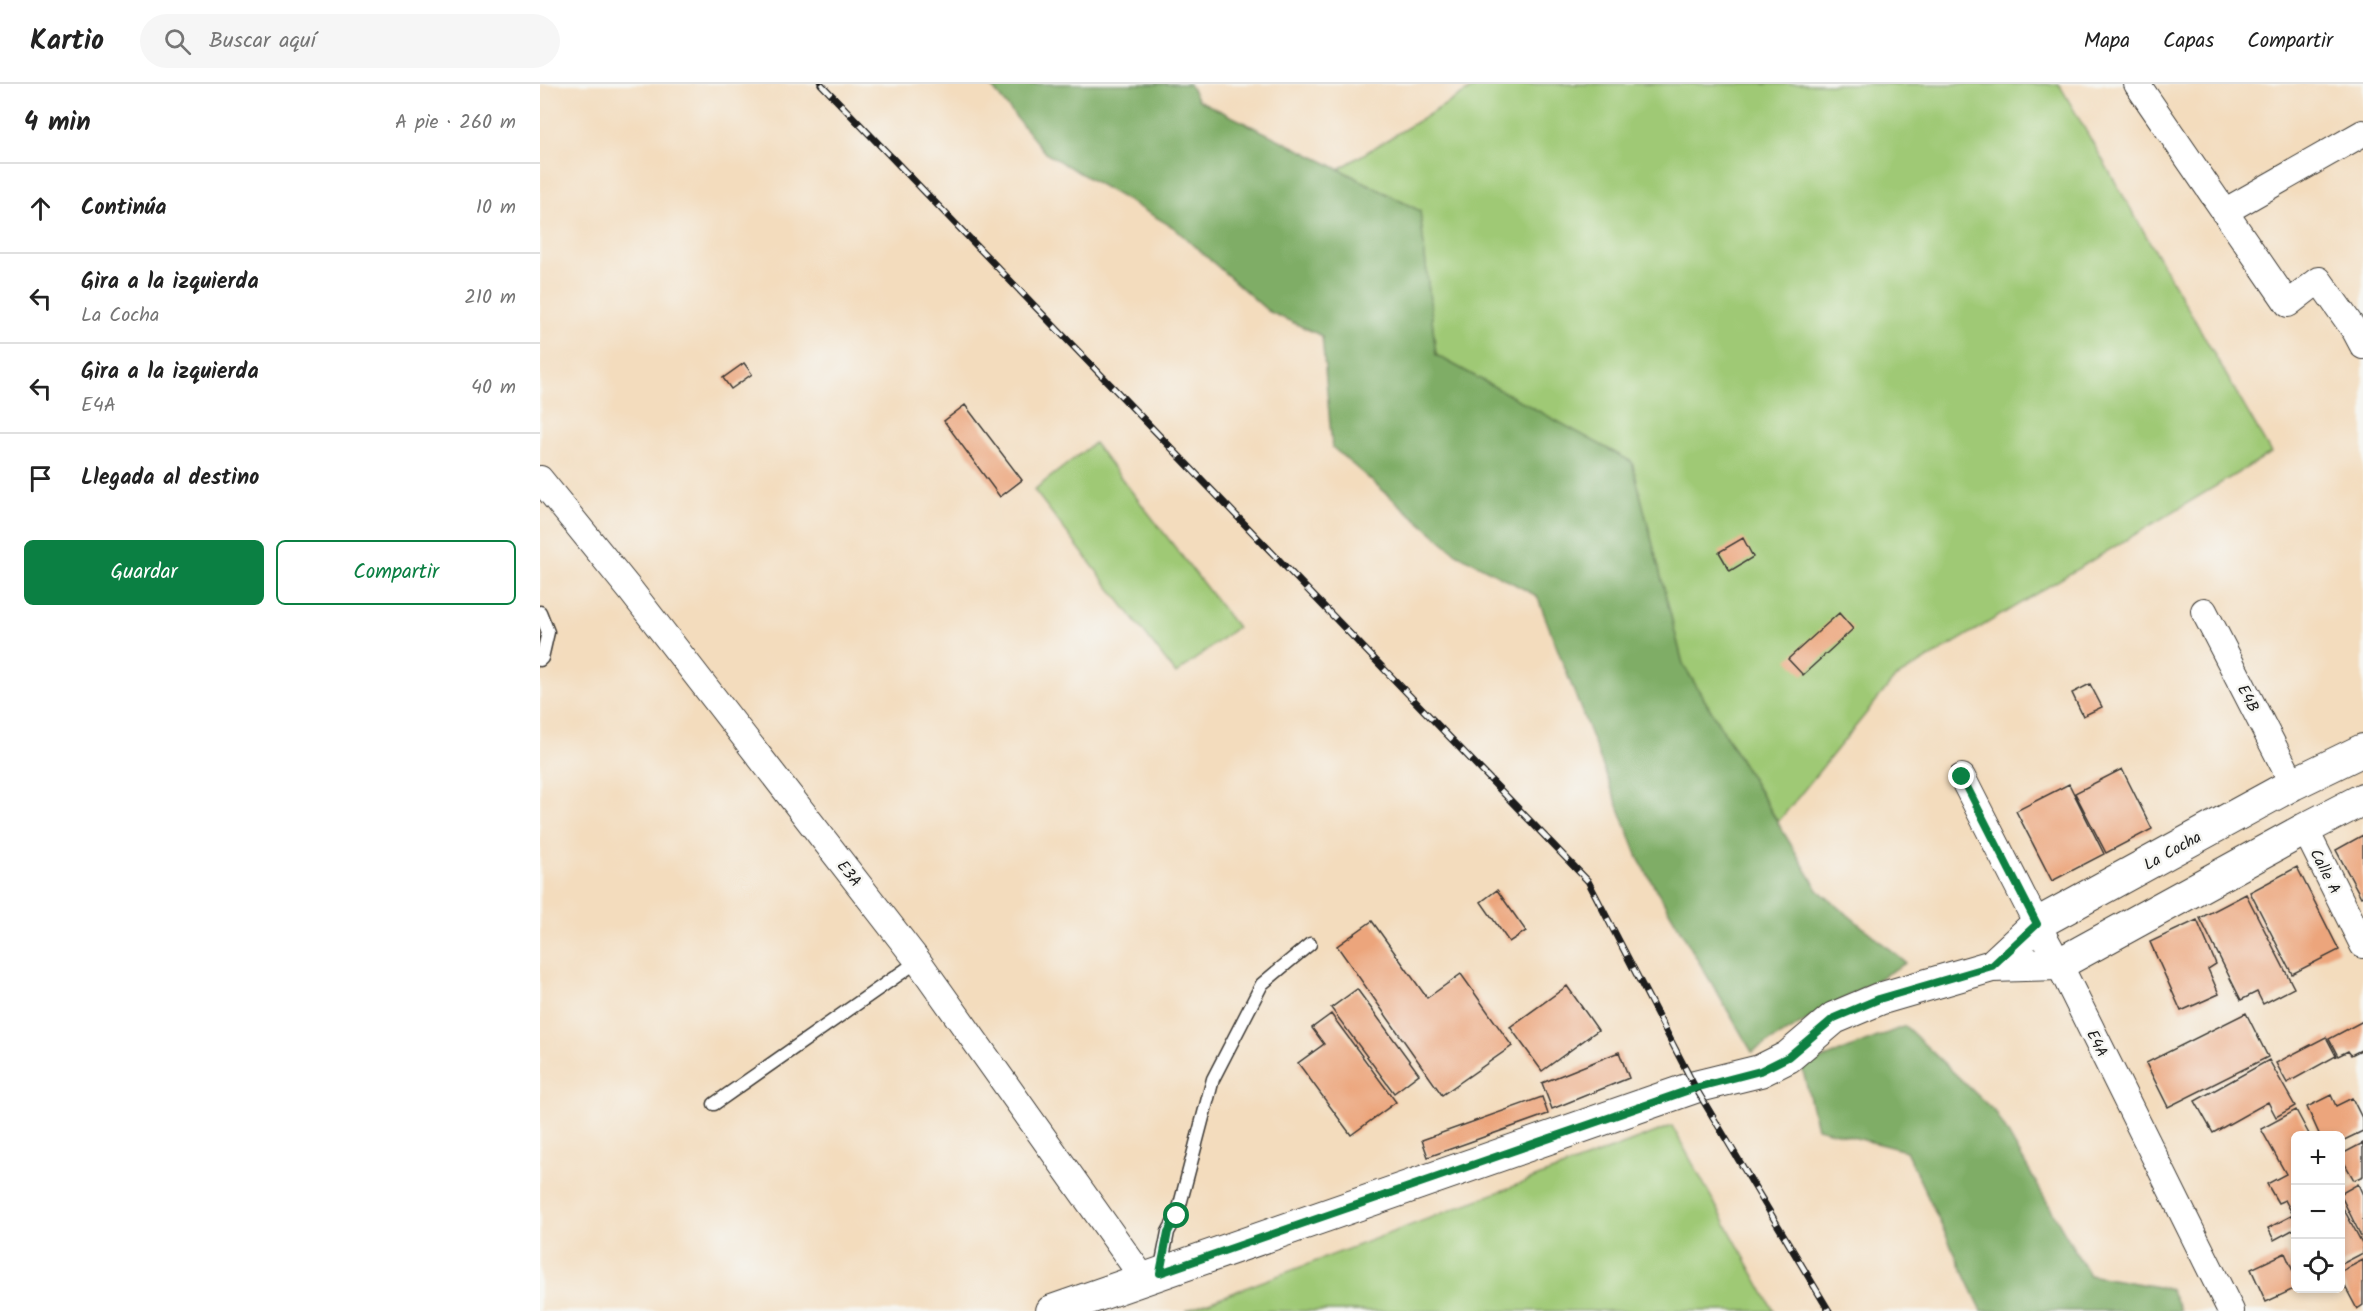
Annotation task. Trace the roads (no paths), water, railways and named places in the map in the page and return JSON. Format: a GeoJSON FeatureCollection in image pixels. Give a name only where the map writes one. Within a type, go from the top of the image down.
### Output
{"type":"FeatureCollection","features":[{"type":"Feature","properties":{"kind":"street"},"geometry":{"type":"LineString","coordinates":[[2137,84],[2289,304],[2319,280],[2359,338]]}},
{"type":"Feature","properties":{"kind":"street"},"geometry":{"type":"LineString","coordinates":[[2224,212],[2363,133]]}},
{"type":"Feature","properties":{"kind":"street","name":"E3A"},"geometry":{"type":"LineString","coordinates":[[540,479],[631,591],[918,961],[1151,1276]]}},
{"type":"Feature","properties":{"kind":"street","name":"E4B"},"geometry":{"type":"LineString","coordinates":[[2204,612],[2294,784]]}},
{"type":"Feature","properties":{"kind":"street","name":"La Cocha"},"geometry":{"type":"LineString","coordinates":[[1992,966],[2037,924],[2294,784],[2363,750]]}},
{"type":"Feature","properties":{"kind":"street","name":"E4A"},"geometry":{"type":"LineString","coordinates":[[1962,777],[2059,964],[2231,1311]]}},
{"type":"Feature","properties":{"kind":"street","name":"La Cocha"},"geometry":{"type":"LineString","coordinates":[[1052,1311],[1695,1088],[1760,1071],[1788,1057],[1834,1018],[1879,999],[1992,966],[2059,964],[2305,829],[2363,800]]}},
{"type":"Feature","properties":{"kind":"street","name":"Calle A"},"geometry":{"type":"LineString","coordinates":[[2305,829],[2363,945]]}},
{"type":"Feature","properties":{"kind":"lane"},"geometry":{"type":"LineString","coordinates":[[540,612],[548,632],[540,660]]}},
{"type":"Feature","properties":{"kind":"lane"},"geometry":{"type":"LineString","coordinates":[[1151,1276],[1168,1232],[1177,1216],[1213,1079],[1262,984],[1310,944]]}},
{"type":"Feature","properties":{"kind":"lane"},"geometry":{"type":"LineString","coordinates":[[714,1104],[918,961]]}},
{"type":"Feature","properties":{"kind":"railway"},"geometry":{"type":"LineString","coordinates":[[821,84],[1588,881],[1695,1087],[1829,1311]]}}]}
